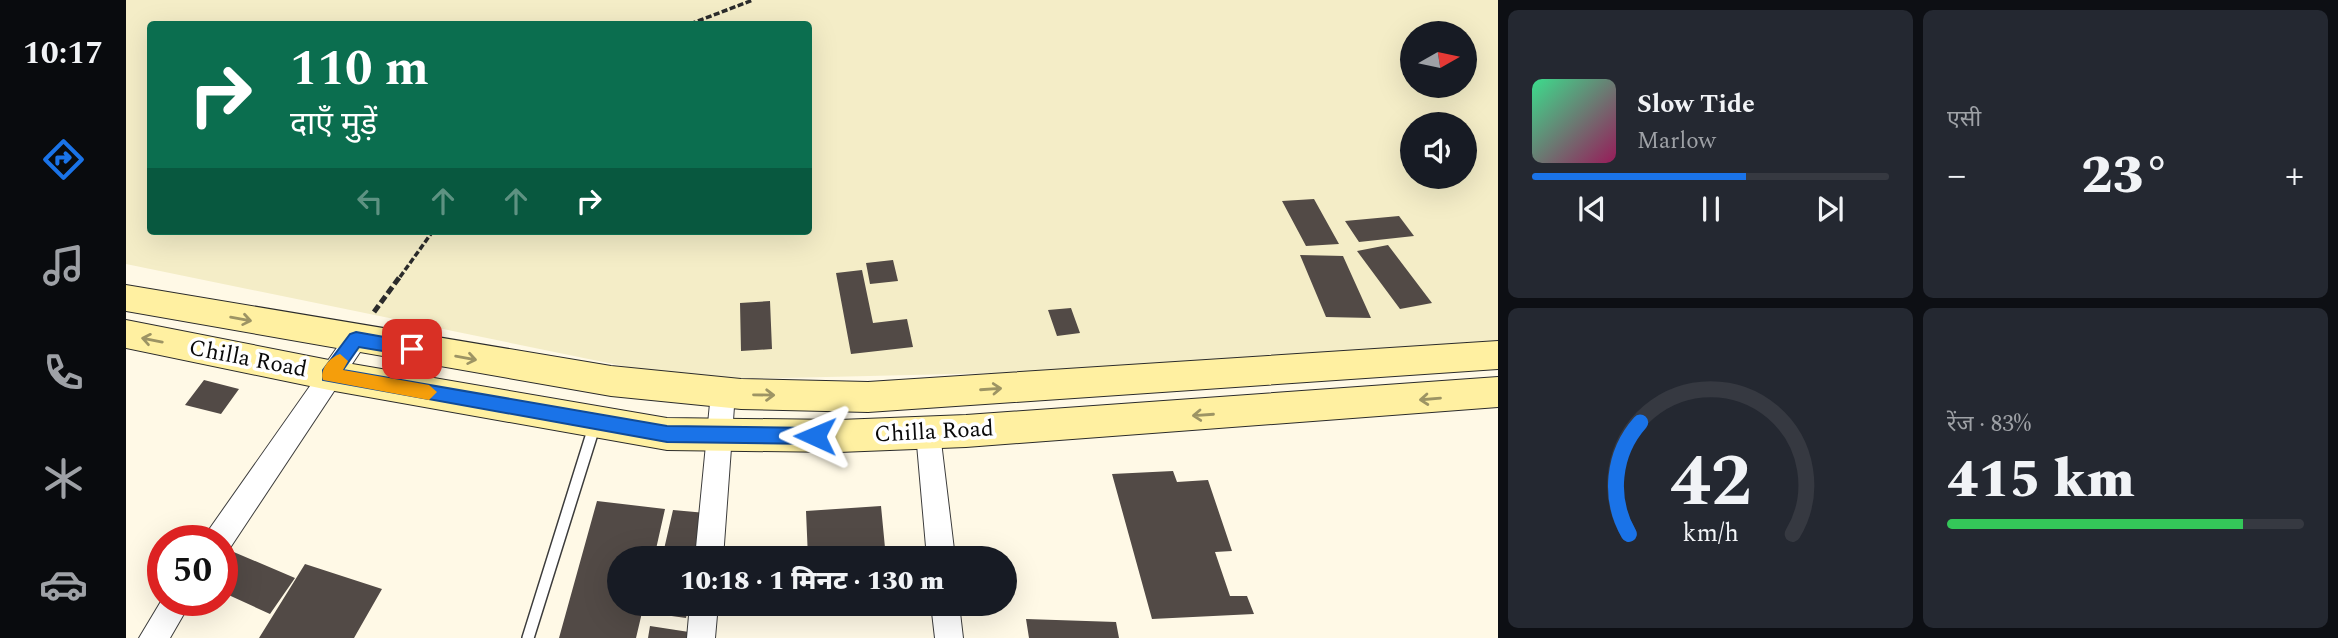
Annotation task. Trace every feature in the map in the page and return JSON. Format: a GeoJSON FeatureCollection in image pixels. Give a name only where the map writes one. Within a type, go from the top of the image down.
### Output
{"type":"FeatureCollection","features":[{"type":"Feature","properties":{"kind":"main road","name":"Chilla Road"},"geometry":{"type":"LineString","coordinates":[[126,298],[611,382],[723,393],[868,397],[1498,355]]}},
{"type":"Feature","properties":{"kind":"main road","name":"Chilla Road"},"geometry":{"type":"LineString","coordinates":[[126,334],[329,375],[667,434],[839,436],[932,432],[1498,392]]}},
{"type":"Feature","properties":{"kind":"main road"},"geometry":{"type":"LineString","coordinates":[[1074,384],[1086,423]]}},
{"type":"Feature","properties":{"kind":"main road"},"geometry":{"type":"LineString","coordinates":[[928,393],[932,432]]}},
{"type":"Feature","properties":{"kind":"street"},"geometry":{"type":"LineString","coordinates":[[229,525],[356,339]]}},
{"type":"Feature","properties":{"kind":"street"},"geometry":{"type":"LineString","coordinates":[[710,546],[723,393]]}},
{"type":"Feature","properties":{"kind":"street"},"geometry":{"type":"LineString","coordinates":[[932,432],[940,546]]}},
{"type":"Feature","properties":{"kind":"street"},"geometry":{"type":"LineString","coordinates":[[153,638],[167,616]]}},
{"type":"Feature","properties":{"kind":"street"},"geometry":{"type":"LineString","coordinates":[[701,638],[703,616]]}},
{"type":"Feature","properties":{"kind":"street"},"geometry":{"type":"LineString","coordinates":[[946,616],[948,638]]}},
{"type":"Feature","properties":{"kind":"lane"},"geometry":{"type":"LineString","coordinates":[[528,638],[596,422]]}},
{"type":"Feature","properties":{"kind":"path"},"geometry":{"type":"LineString","coordinates":[[698,21],[753,0]]}},
{"type":"Feature","properties":{"kind":"path"},"geometry":{"type":"LineString","coordinates":[[356,339],[430,235]]}},
{"type":"Feature","properties":{"kind":"shaded area"},"geometry":{"type":"Polygon","coordinates":[[[126,0],[1498,0],[1498,347],[1132,370],[691,380],[126,264],[126,0]]]}},
{"type":"Feature","properties":{"kind":"building"},"geometry":{"type":"Polygon","coordinates":[[[1314,199],[1339,244],[1306,246],[1282,201],[1314,199]]]}},
{"type":"Feature","properties":{"kind":"building"},"geometry":{"type":"Polygon","coordinates":[[[1399,216],[1414,236],[1359,242],[1345,221],[1399,216]]]}},
{"type":"Feature","properties":{"kind":"building"},"geometry":{"type":"Polygon","coordinates":[[[1388,245],[1432,303],[1400,309],[1357,251],[1388,245]]]}},
{"type":"Feature","properties":{"kind":"building"},"geometry":{"type":"Polygon","coordinates":[[[1300,255],[1343,256],[1371,318],[1326,317],[1300,255]]]}},
{"type":"Feature","properties":{"kind":"building"},"geometry":{"type":"Polygon","coordinates":[[[893,260],[898,281],[870,284],[866,263],[893,260]]]}},
{"type":"Feature","properties":{"kind":"building"},"geometry":{"type":"Polygon","coordinates":[[[862,270],[873,323],[907,319],[913,347],[851,354],[836,273],[862,270]]]}},
{"type":"Feature","properties":{"kind":"building"},"geometry":{"type":"Polygon","coordinates":[[[770,301],[772,349],[741,351],[740,303],[770,301]]]}},
{"type":"Feature","properties":{"kind":"building"},"geometry":{"type":"Polygon","coordinates":[[[1071,308],[1080,333],[1057,336],[1048,310],[1071,308]]]}},
{"type":"Feature","properties":{"kind":"building"},"geometry":{"type":"Polygon","coordinates":[[[204,380],[239,389],[221,414],[185,405],[204,380]]]}},
{"type":"Feature","properties":{"kind":"building"},"geometry":{"type":"Polygon","coordinates":[[[1173,471],[1177,482],[1208,480],[1232,551],[1215,552],[1230,596],[1247,596],[1254,614],[1152,619],[1112,474],[1173,471]]]}},
{"type":"Feature","properties":{"kind":"building"},"geometry":{"type":"Polygon","coordinates":[[[597,501],[665,509],[657,546],[607,546],[607,616],[641,616],[636,638],[559,638],[597,501]]]}},
{"type":"Feature","properties":{"kind":"building"},"geometry":{"type":"Polygon","coordinates":[[[881,506],[885,546],[807,546],[806,511],[881,506]]]}},
{"type":"Feature","properties":{"kind":"building"},"geometry":{"type":"Polygon","coordinates":[[[673,510],[706,513],[700,546],[665,546],[673,510]]]}},
{"type":"Feature","properties":{"kind":"building"},"geometry":{"type":"Polygon","coordinates":[[[238,554],[295,578],[270,614],[238,599],[238,554]]]}},
{"type":"Feature","properties":{"kind":"building"},"geometry":{"type":"Polygon","coordinates":[[[305,564],[382,589],[354,638],[259,638],[305,564]]]}},
{"type":"Feature","properties":{"kind":"building"},"geometry":{"type":"Polygon","coordinates":[[[1026,619],[1116,622],[1119,638],[1029,638],[1026,619]]]}},
{"type":"Feature","properties":{"kind":"building"},"geometry":{"type":"Polygon","coordinates":[[[650,626],[689,632],[687,638],[648,638],[650,626]]]}},
{"type":"Feature","properties":{"kind":"slow traffic"},"geometry":{"type":"LineString","coordinates":[[340,361],[329,375],[429,392]]}},
{"type":"Feature","properties":{"kind":"route"},"geometry":{"type":"LineString","coordinates":[[412,349],[356,339],[329,375],[667,434],[815,436]]}}]}
